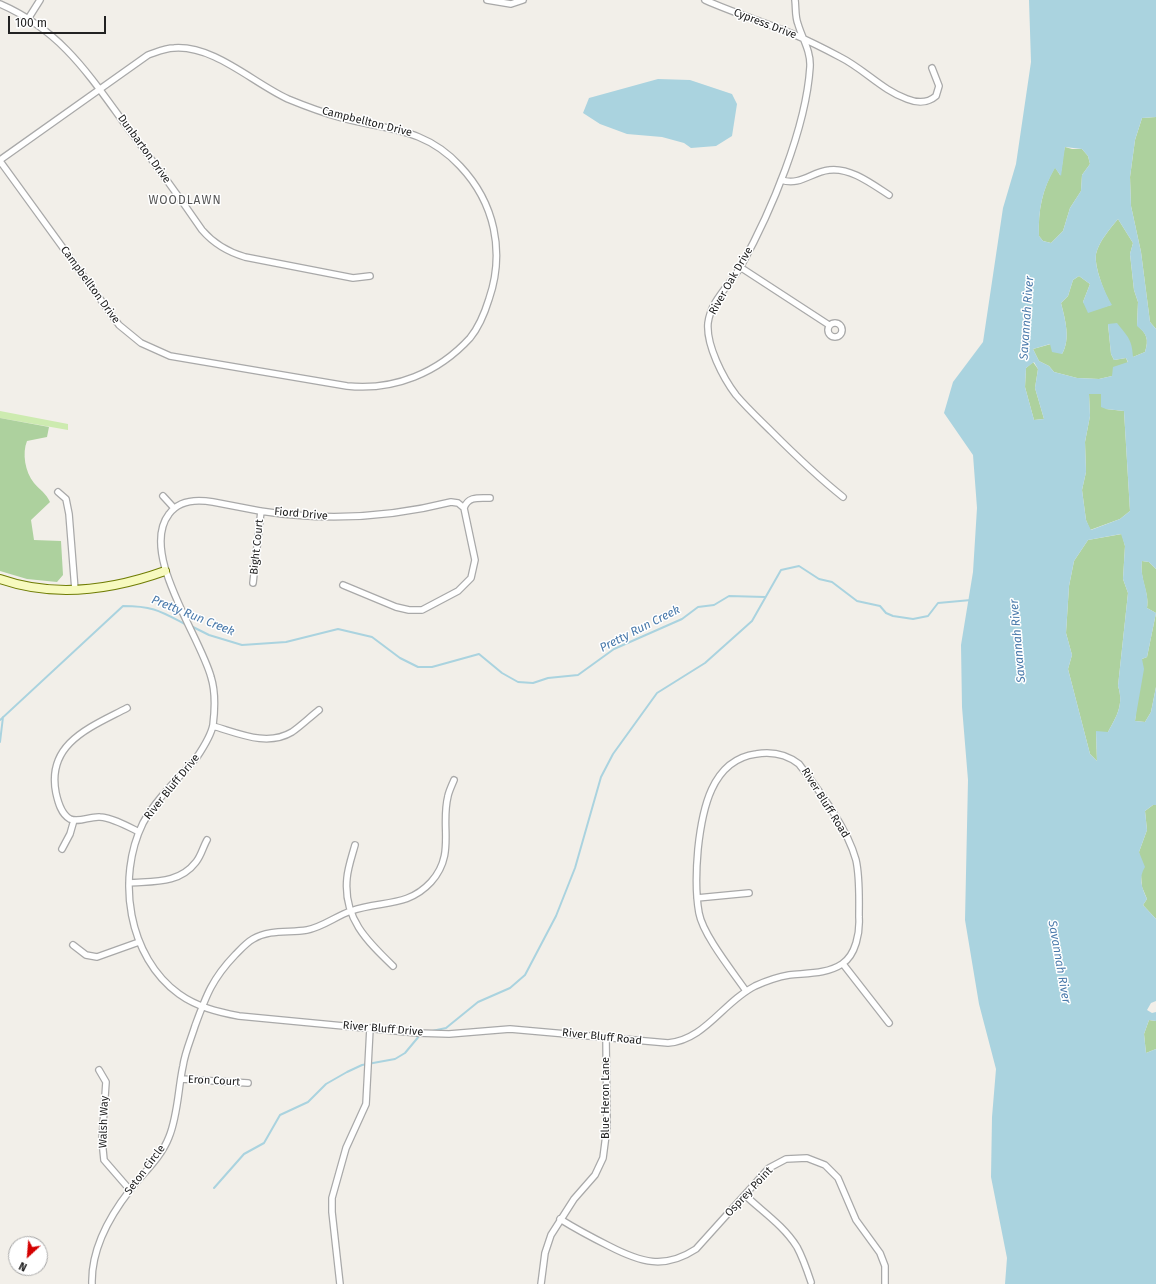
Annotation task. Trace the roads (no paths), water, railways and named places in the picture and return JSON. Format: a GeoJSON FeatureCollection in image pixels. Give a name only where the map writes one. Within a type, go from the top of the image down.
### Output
{"type":"FeatureCollection","features":[{"type":"Feature","properties":{"kind":"street"},"geometry":{"type":"LineString","coordinates":[[28,19],[40,0]]}},
{"type":"Feature","properties":{"kind":"street"},"geometry":{"type":"LineString","coordinates":[[487,0],[511,4],[523,0]]}},
{"type":"Feature","properties":{"kind":"street","name":"Cypress Drive"},"geometry":{"type":"LineString","coordinates":[[705,0],[804,39],[852,63],[888,90],[912,100],[927,102],[936,96],[939,86],[932,68]]}},
{"type":"Feature","properties":{"kind":"street","name":"River Oak Drive"},"geometry":{"type":"LineString","coordinates":[[795,0],[797,23],[804,39],[810,61],[800,123],[781,180],[740,267],[721,294],[710,315],[708,335],[718,365],[729,385],[746,405],[800,460],[843,497]]}},
{"type":"Feature","properties":{"kind":"street","name":"Dunbarton Drive"},"geometry":{"type":"LineString","coordinates":[[0,4],[28,19],[68,50],[100,88],[202,230],[222,247],[237,255],[268,262],[353,278],[370,276]]}},
{"type":"Feature","properties":{"kind":"street","name":"Campbellton Drive"},"geometry":{"type":"LineString","coordinates":[[190,48],[213,56],[288,98],[342,118],[408,132],[423,137],[441,148],[472,180],[489,210],[494,226],[497,255],[495,276],[487,307],[470,337],[445,361],[411,379],[389,386],[370,388],[340,385],[181,358],[160,352],[136,340],[111,316],[0,160],[148,55],[164,49],[190,48]]}},
{"type":"Feature","properties":{"kind":"street"},"geometry":{"type":"LineString","coordinates":[[781,180],[797,182],[822,171],[840,170],[852,174],[890,195]]}},
{"type":"Feature","properties":{"kind":"street"},"geometry":{"type":"LineString","coordinates":[[740,267],[829,325]]}},
{"type":"Feature","properties":{"kind":"street"},"geometry":{"type":"LineString","coordinates":[[58,492],[66,499],[69,514],[75,590]]}},
{"type":"Feature","properties":{"kind":"street"},"geometry":{"type":"LineString","coordinates":[[0,579],[19,585],[75,590],[105,587],[138,581],[165,572],[161,556],[161,531],[167,517],[174,508],[163,496]]}},
{"type":"Feature","properties":{"kind":"street"},"geometry":{"type":"LineString","coordinates":[[342,585],[396,607],[409,610],[422,610],[458,591],[470,578],[475,560],[464,508],[467,502],[473,498],[490,498]]}},
{"type":"Feature","properties":{"kind":"street","name":"Fiord Drive"},"geometry":{"type":"LineString","coordinates":[[174,508],[190,501],[206,501],[260,511],[307,516],[361,517],[404,513],[452,502],[458,503],[464,508]]}},
{"type":"Feature","properties":{"kind":"street","name":"Bight Court"},"geometry":{"type":"LineString","coordinates":[[253,583],[260,511]]}},
{"type":"Feature","properties":{"kind":"street","name":"River Bluff Drive"},"geometry":{"type":"LineString","coordinates":[[165,572],[212,678],[215,703],[212,726],[197,758],[155,805],[139,832],[132,854],[129,883],[132,918],[139,942],[150,962],[168,984],[186,998],[203,1006],[239,1016],[449,1034],[489,1030]]}},
{"type":"Feature","properties":{"kind":"street"},"geometry":{"type":"LineString","coordinates":[[127,708],[83,732],[68,744],[58,759],[55,773],[57,796],[63,813],[74,820],[105,817],[139,832]]}},
{"type":"Feature","properties":{"kind":"street"},"geometry":{"type":"LineString","coordinates":[[212,726],[258,739],[272,739],[293,732],[319,710]]}},
{"type":"Feature","properties":{"kind":"street","name":"River Bluff Road"},"geometry":{"type":"LineString","coordinates":[[489,1030],[526,1030],[668,1043],[681,1042],[699,1032],[746,991],[775,978],[825,971],[843,964],[853,950],[860,931],[859,881],[856,861],[850,843],[843,829],[800,764],[788,756],[765,752],[747,755],[734,761],[719,775],[709,795],[701,823],[695,888],[699,914],[705,930],[746,991]]}},
{"type":"Feature","properties":{"kind":"street","name":"Seton Circle"},"geometry":{"type":"LineString","coordinates":[[92,1284],[93,1262],[101,1239],[130,1190],[160,1154],[169,1137],[188,1046],[208,991],[219,973],[252,939],[272,932],[300,931],[316,928],[352,910],[405,900],[420,891],[436,875],[445,856],[446,803],[454,780]]}},
{"type":"Feature","properties":{"kind":"street"},"geometry":{"type":"LineString","coordinates":[[62,849],[74,820]]}},
{"type":"Feature","properties":{"kind":"street"},"geometry":{"type":"LineString","coordinates":[[129,883],[160,882],[179,876],[196,862],[208,840]]}},
{"type":"Feature","properties":{"kind":"street"},"geometry":{"type":"LineString","coordinates":[[355,845],[347,876],[347,895],[355,923],[361,934],[393,966]]}},
{"type":"Feature","properties":{"kind":"street"},"geometry":{"type":"LineString","coordinates":[[697,898],[749,893]]}},
{"type":"Feature","properties":{"kind":"street"},"geometry":{"type":"LineString","coordinates":[[73,945],[86,955],[97,957],[139,942]]}},
{"type":"Feature","properties":{"kind":"street"},"geometry":{"type":"LineString","coordinates":[[843,964],[889,1023]]}},
{"type":"Feature","properties":{"kind":"street"},"geometry":{"type":"LineString","coordinates":[[340,1284],[332,1212],[332,1198],[346,1148],[366,1104],[370,1028]]}},
{"type":"Feature","properties":{"kind":"street","name":"Blue Heron Lane"},"geometry":{"type":"LineString","coordinates":[[541,1284],[541,1277],[548,1244],[560,1219],[595,1174],[604,1152],[607,1127],[606,1037]]}},
{"type":"Feature","properties":{"kind":"street","name":"Walsh Way"},"geometry":{"type":"LineString","coordinates":[[99,1070],[106,1082],[102,1140],[104,1160],[130,1190]]}},
{"type":"Feature","properties":{"kind":"street","name":"Eron Court"},"geometry":{"type":"LineString","coordinates":[[181,1080],[248,1083]]}},
{"type":"Feature","properties":{"kind":"street","name":"Osprey Point"},"geometry":{"type":"LineString","coordinates":[[560,1219],[634,1259],[649,1262],[662,1262],[686,1255],[696,1249],[746,1196],[764,1173],[780,1161],[800,1158],[814,1160],[825,1165],[838,1178],[856,1220],[880,1253],[886,1273],[885,1284]]}},
{"type":"Feature","properties":{"kind":"street"},"geometry":{"type":"LineString","coordinates":[[746,1196],[777,1223],[793,1242],[802,1258],[811,1282]]}},
{"type":"Feature","properties":{"kind":"water","name":"Savannah River"},"geometry":{"type":"Polygon","coordinates":[[[1029,0],[1156,0],[1156,117],[1142,118],[1135,140],[1130,177],[1131,206],[1141,252],[1150,322],[1156,329],[1156,569],[1149,562],[1142,561],[1141,567],[1148,602],[1147,608],[1156,613],[1147,657],[1142,659],[1144,669],[1135,721],[1145,722],[1151,712],[1156,687],[1156,805],[1153,805],[1145,811],[1147,830],[1139,852],[1145,867],[1141,879],[1142,887],[1147,899],[1143,905],[1156,919],[1156,1001],[1151,1003],[1147,1010],[1152,1013],[1156,1012],[1156,1021],[1149,1020],[1144,1034],[1146,1053],[1156,1049],[1156,1284],[1005,1284],[1007,1258],[991,1177],[992,1117],[996,1069],[979,1004],[965,920],[968,780],[962,707],[961,645],[973,572],[977,508],[973,455],[944,413],[953,382],[983,342],[1003,208],[1016,164],[1031,62],[1029,0]],[[1065,147],[1061,176],[1055,168],[1044,192],[1040,209],[1039,236],[1043,241],[1051,243],[1063,231],[1070,208],[1081,191],[1082,175],[1090,164],[1088,156],[1082,149],[1065,147]],[[1118,219],[1108,231],[1097,249],[1096,260],[1098,273],[1112,305],[1088,313],[1083,302],[1090,284],[1079,276],[1073,280],[1068,296],[1061,303],[1067,335],[1065,348],[1062,354],[1052,352],[1050,344],[1033,349],[1039,361],[1049,366],[1054,372],[1077,378],[1099,379],[1112,376],[1113,367],[1128,362],[1126,358],[1114,360],[1111,354],[1108,324],[1117,323],[1129,338],[1133,357],[1145,352],[1147,340],[1145,334],[1137,326],[1138,302],[1134,290],[1130,254],[1133,243],[1118,219]],[[1034,362],[1026,368],[1025,387],[1034,420],[1044,419],[1035,388],[1038,369],[1034,362]],[[1089,394],[1090,416],[1085,442],[1086,472],[1082,490],[1086,520],[1091,530],[1120,519],[1130,511],[1124,411],[1101,407],[1101,394],[1089,394]],[[1121,534],[1088,540],[1074,561],[1069,586],[1066,633],[1072,655],[1068,669],[1090,754],[1097,761],[1096,731],[1108,732],[1117,715],[1120,704],[1120,692],[1118,686],[1128,593],[1123,579],[1125,546],[1121,534]]]}},
{"type":"Feature","properties":{"kind":"water"},"geometry":{"type":"Polygon","coordinates":[[[658,79],[690,80],[732,94],[737,104],[732,136],[716,146],[691,148],[684,143],[662,137],[627,134],[600,124],[583,113],[589,98],[658,79]]]}},
{"type":"Feature","properties":{"kind":"waterway"},"geometry":{"type":"LineString","coordinates":[[432,1031],[446,1028],[478,1002],[510,988],[525,975],[556,916],[575,868],[601,777],[613,754],[657,693],[705,663],[752,621],[781,570],[799,566],[819,579],[832,582],[857,601],[880,606],[886,613],[893,616],[913,619],[928,616],[938,603],[971,600]]}},
{"type":"Feature","properties":{"kind":"waterway","name":"Pretty Run Creek"},"geometry":{"type":"LineString","coordinates":[[191,626],[209,635],[242,645],[286,642],[338,629],[372,637],[400,658],[418,667],[432,667],[479,654],[502,673],[518,682],[533,683],[548,678],[578,675],[614,649],[682,619],[698,607],[714,605],[729,596],[765,597]]}},
{"type":"Feature","properties":{"kind":"waterway","name":"Pretty Run Creek"},"geometry":{"type":"LineString","coordinates":[[0,720],[123,606],[142,607],[156,610],[185,624]]}},
{"type":"Feature","properties":{"kind":"waterway"},"geometry":{"type":"LineString","coordinates":[[0,742],[3,717]]}},
{"type":"Feature","properties":{"kind":"waterway"},"geometry":{"type":"LineString","coordinates":[[214,1188],[244,1154],[264,1143],[280,1115],[308,1102],[326,1084],[347,1072],[362,1065],[395,1059],[405,1053],[420,1035]]}},
{"type":"Feature","properties":{"kind":"district","name":"WOODLAWN"},"geometry":{"type":"Point","coordinates":[185,201]}}]}
